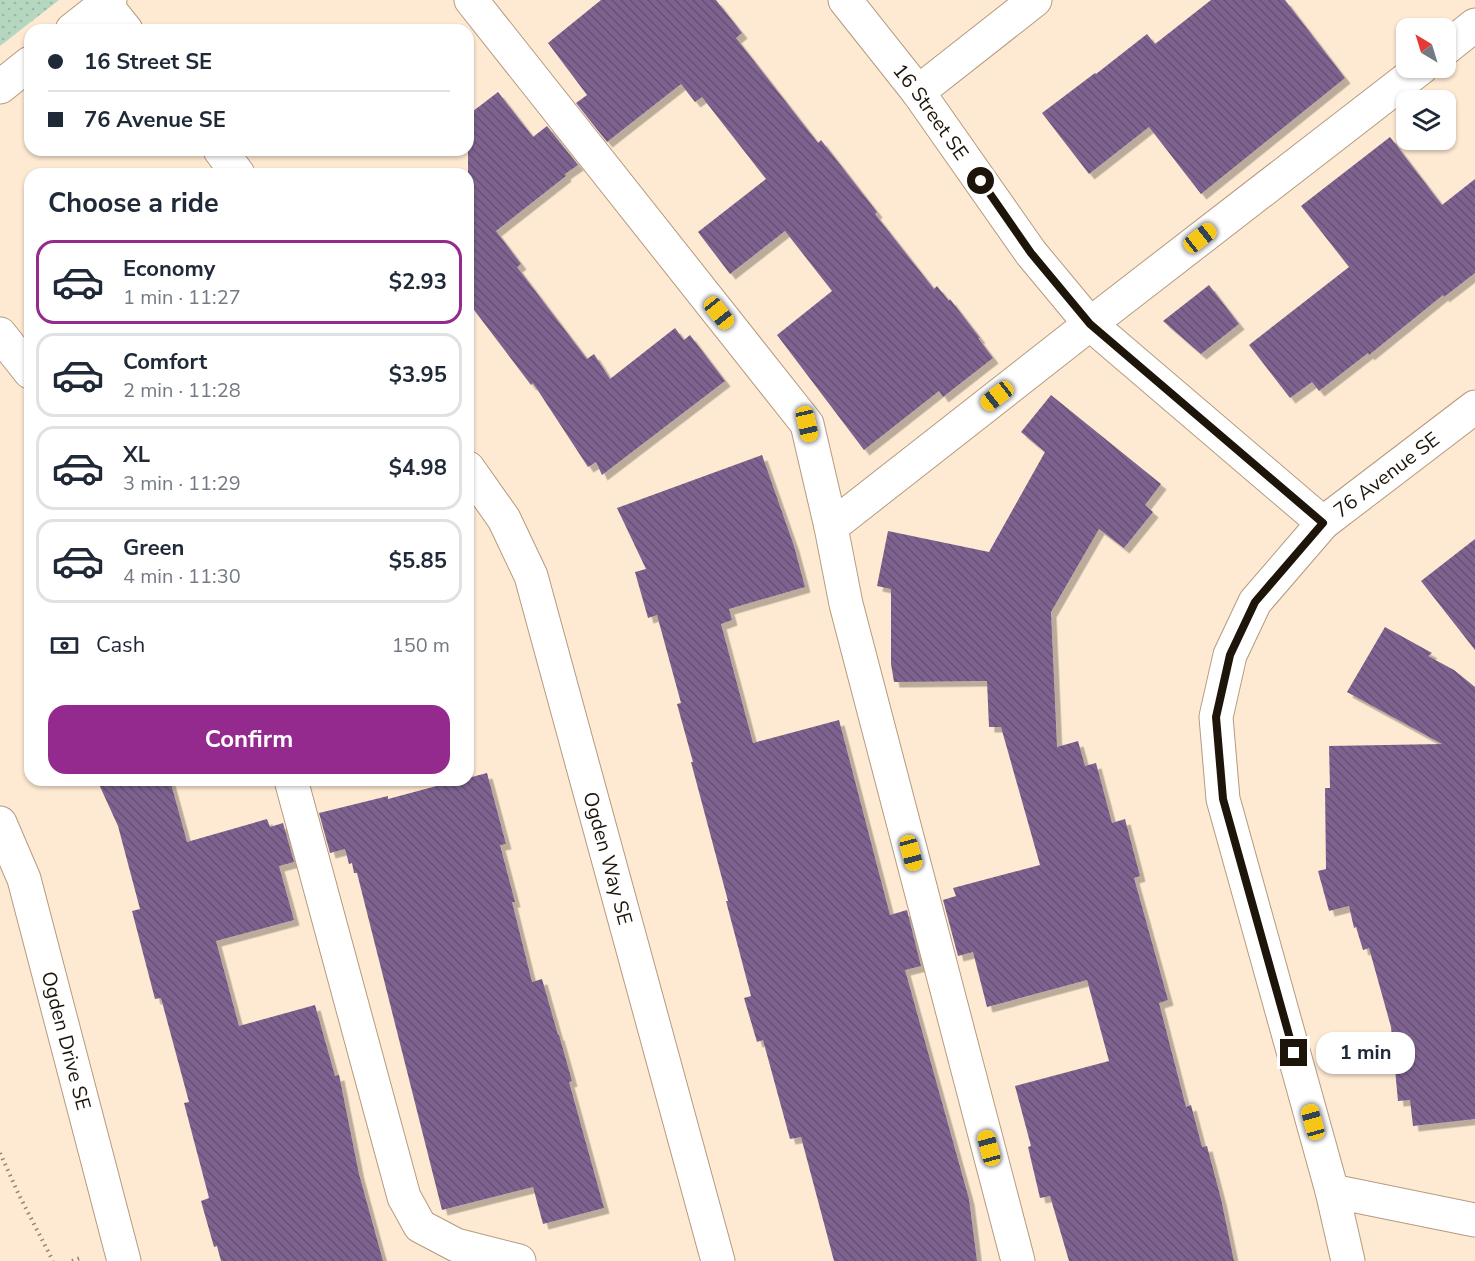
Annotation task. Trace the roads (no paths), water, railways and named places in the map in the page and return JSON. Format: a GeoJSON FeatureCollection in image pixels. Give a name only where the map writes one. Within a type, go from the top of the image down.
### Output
{"type":"FeatureCollection","features":[{"type":"Feature","properties":{"kind":"street"},"geometry":{"type":"LineString","coordinates":[[471,0],[807,424],[846,604],[1018,1261]]}},
{"type":"Feature","properties":{"kind":"street","name":"16 Street SE"},"geometry":{"type":"LineString","coordinates":[[845,0],[918,92],[1031,253],[1090,324],[1323,523]]}},
{"type":"Feature","properties":{"kind":"street"},"geometry":{"type":"LineString","coordinates":[[918,92],[1035,0]]}},
{"type":"Feature","properties":{"kind":"street"},"geometry":{"type":"LineString","coordinates":[[80,24],[108,2],[122,24]]}},
{"type":"Feature","properties":{"kind":"street"},"geometry":{"type":"LineString","coordinates":[[1456,40],[1475,26]]}},
{"type":"Feature","properties":{"kind":"street"},"geometry":{"type":"LineString","coordinates":[[0,87],[24,68]]}},
{"type":"Feature","properties":{"kind":"street"},"geometry":{"type":"LineString","coordinates":[[831,527],[1408,78]]}},
{"type":"Feature","properties":{"kind":"street"},"geometry":{"type":"LineString","coordinates":[[0,334],[24,364]]}},
{"type":"Feature","properties":{"kind":"street","name":"76 Avenue SE"},"geometry":{"type":"LineString","coordinates":[[1348,1261],[1332,1191],[1223,799],[1216,717],[1230,655],[1255,602],[1323,523],[1475,407]]}},
{"type":"Feature","properties":{"kind":"street","name":"Ogden Way SE"},"geometry":{"type":"LineString","coordinates":[[474,476],[504,519],[531,576],[718,1261]]}},
{"type":"Feature","properties":{"kind":"street"},"geometry":{"type":"LineString","coordinates":[[293,786],[404,1197],[420,1226],[456,1245],[519,1261]]}},
{"type":"Feature","properties":{"kind":"street","name":"Ogden Drive SE"},"geometry":{"type":"LineString","coordinates":[[0,822],[24,879],[124,1261]]}},
{"type":"Feature","properties":{"kind":"street"},"geometry":{"type":"LineString","coordinates":[[1332,1191],[1475,1220]]}}]}
